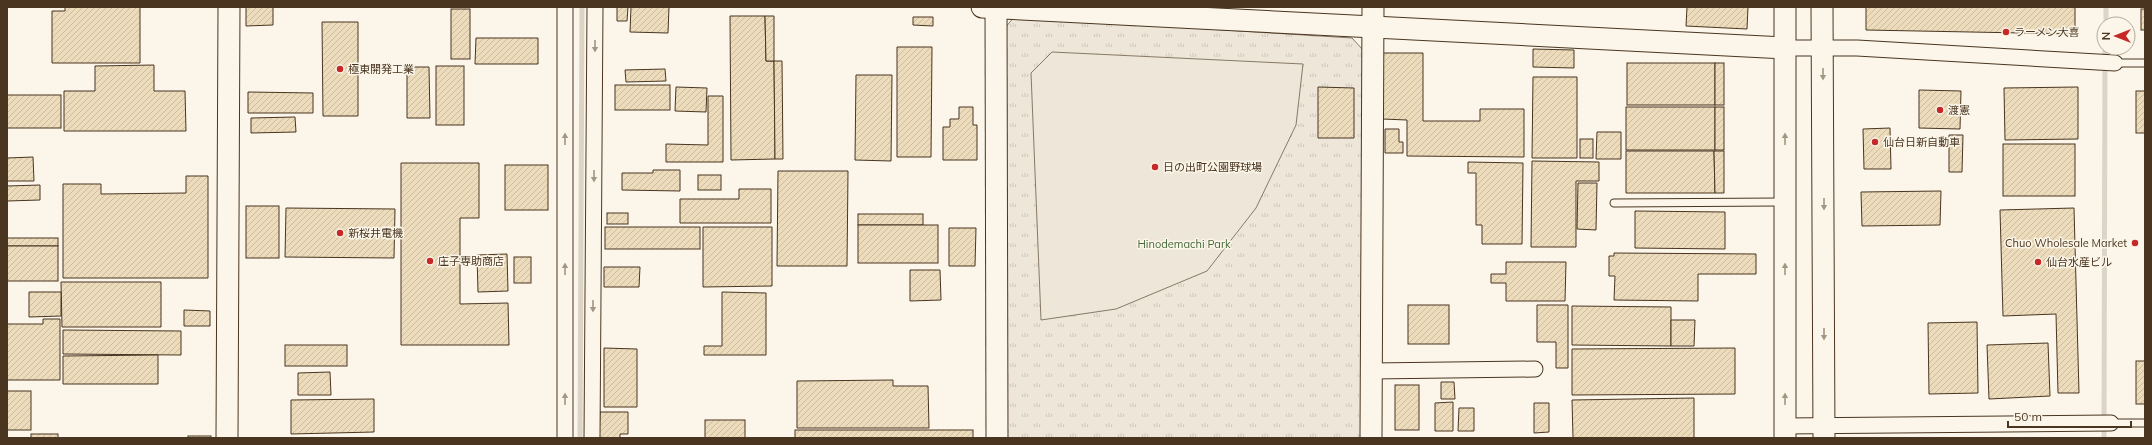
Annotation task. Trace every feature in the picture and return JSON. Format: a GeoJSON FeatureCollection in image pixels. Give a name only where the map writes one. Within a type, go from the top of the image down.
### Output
{"type":"FeatureCollection","features":[{"type":"Feature","properties":{"kind":"street"},"geometry":{"type":"LineString","coordinates":[[227,438],[229,7]]}},
{"type":"Feature","properties":{"kind":"street"},"geometry":{"type":"LineString","coordinates":[[565,7],[565,438]]}},
{"type":"Feature","properties":{"kind":"street"},"geometry":{"type":"LineString","coordinates":[[592,438],[595,7]]}},
{"type":"Feature","properties":{"kind":"street"},"geometry":{"type":"LineString","coordinates":[[997,438],[992,7],[1373,16],[1785,48],[1823,48],[2115,62]]}},
{"type":"Feature","properties":{"kind":"street"},"geometry":{"type":"LineString","coordinates":[[1785,7],[1785,432],[1824,432],[2092,422],[2111,423]]}},
{"type":"Feature","properties":{"kind":"street"},"geometry":{"type":"LineString","coordinates":[[1822,7],[1824,432]]}},
{"type":"Feature","properties":{"kind":"street"},"geometry":{"type":"LineString","coordinates":[[1372,438],[1373,16]]}},
{"type":"Feature","properties":{"kind":"street"},"geometry":{"type":"LineString","coordinates":[[1372,371],[1535,369]]}},
{"type":"Feature","properties":{"kind":"lane"},"geometry":{"type":"LineString","coordinates":[[2115,62],[2145,63]]}},
{"type":"Feature","properties":{"kind":"lane"},"geometry":{"type":"LineString","coordinates":[[1614,203],[1785,202]]}},
{"type":"Feature","properties":{"kind":"lane"},"geometry":{"type":"LineString","coordinates":[[2111,423],[2145,423]]}},
{"type":"Feature","properties":{"kind":"green space","name":"Hinodemachi Park"},"geometry":{"type":"Polygon","coordinates":[[[1014,17],[1352,38],[1363,50],[1363,438],[1005,438],[1005,28],[1014,17]]]}},
{"type":"Feature","properties":{"kind":"green space","name":"日の出町公園野球場"},"geometry":{"type":"Polygon","coordinates":[[[1052,52],[1303,64],[1296,125],[1256,208],[1207,271],[1116,309],[1041,320],[1031,73],[1052,52]]]}},
{"type":"Feature","properties":{"kind":"building"},"geometry":{"type":"Polygon","coordinates":[[[65,7],[140,7],[140,63],[52,63],[52,11],[65,11],[65,7]]]}},
{"type":"Feature","properties":{"kind":"building"},"geometry":{"type":"Polygon","coordinates":[[[246,7],[273,7],[273,25],[246,26],[246,7]]]}},
{"type":"Feature","properties":{"kind":"building"},"geometry":{"type":"Polygon","coordinates":[[[617,7],[628,7],[627,21],[617,21],[617,7]]]}},
{"type":"Feature","properties":{"kind":"building"},"geometry":{"type":"Polygon","coordinates":[[[631,7],[669,7],[668,33],[630,32],[631,7]]]}},
{"type":"Feature","properties":{"kind":"building"},"geometry":{"type":"Polygon","coordinates":[[[1687,7],[1748,7],[1747,29],[1686,26],[1687,7]]]}},
{"type":"Feature","properties":{"kind":"building"},"geometry":{"type":"Polygon","coordinates":[[[1866,7],[2075,7],[2075,34],[1866,30],[1866,7]]]}},
{"type":"Feature","properties":{"kind":"building"},"geometry":{"type":"Polygon","coordinates":[[[451,9],[470,9],[470,59],[451,59],[451,9]]]}},
{"type":"Feature","properties":{"kind":"building"},"geometry":{"type":"Polygon","coordinates":[[[2141,9],[2145,9],[2145,30],[2141,30],[2141,9]]]}},
{"type":"Feature","properties":{"kind":"building"},"geometry":{"type":"Polygon","coordinates":[[[730,16],[765,16],[766,61],[774,61],[775,159],[731,160],[730,16]]]}},
{"type":"Feature","properties":{"kind":"building"},"geometry":{"type":"Polygon","coordinates":[[[765,16],[774,16],[774,61],[766,61],[765,16]]]}},
{"type":"Feature","properties":{"kind":"building"},"geometry":{"type":"Polygon","coordinates":[[[913,17],[933,17],[933,26],[913,25],[913,17]]]}},
{"type":"Feature","properties":{"kind":"building","name":"極東開発工業"},"geometry":{"type":"Polygon","coordinates":[[[322,22],[358,22],[358,116],[323,116],[322,22]]]}},
{"type":"Feature","properties":{"kind":"building"},"geometry":{"type":"Polygon","coordinates":[[[476,38],[538,38],[538,64],[475,64],[476,38]]]}},
{"type":"Feature","properties":{"kind":"building"},"geometry":{"type":"Polygon","coordinates":[[[897,47],[932,47],[931,157],[897,157],[897,47]]]}},
{"type":"Feature","properties":{"kind":"building"},"geometry":{"type":"Polygon","coordinates":[[[1533,49],[1574,50],[1574,68],[1533,67],[1533,49]]]}},
{"type":"Feature","properties":{"kind":"building"},"geometry":{"type":"Polygon","coordinates":[[[1382,53],[1423,53],[1423,121],[1480,121],[1480,109],[1524,109],[1524,157],[1407,156],[1407,120],[1382,119],[1382,53]]]}},
{"type":"Feature","properties":{"kind":"building"},"geometry":{"type":"Polygon","coordinates":[[[774,61],[782,61],[783,159],[775,159],[774,61]]]}},
{"type":"Feature","properties":{"kind":"building"},"geometry":{"type":"Polygon","coordinates":[[[1627,63],[1715,63],[1715,105],[1627,105],[1627,63]]]}},
{"type":"Feature","properties":{"kind":"building"},"geometry":{"type":"Polygon","coordinates":[[[1715,63],[1724,63],[1724,105],[1715,105],[1715,63]]]}},
{"type":"Feature","properties":{"kind":"building"},"geometry":{"type":"Polygon","coordinates":[[[154,65],[154,91],[185,91],[186,131],[64,131],[64,91],[95,91],[95,66],[154,65]]]}},
{"type":"Feature","properties":{"kind":"building"},"geometry":{"type":"Polygon","coordinates":[[[436,66],[464,66],[464,125],[436,125],[436,66]]]}},
{"type":"Feature","properties":{"kind":"building"},"geometry":{"type":"Polygon","coordinates":[[[407,67],[429,67],[430,118],[407,118],[407,67]]]}},
{"type":"Feature","properties":{"kind":"building"},"geometry":{"type":"Polygon","coordinates":[[[665,69],[666,81],[626,82],[625,70],[665,69]]]}},
{"type":"Feature","properties":{"kind":"building"},"geometry":{"type":"Polygon","coordinates":[[[856,75],[892,75],[891,161],[855,160],[856,75]]]}},
{"type":"Feature","properties":{"kind":"building"},"geometry":{"type":"Polygon","coordinates":[[[1533,77],[1577,77],[1577,158],[1532,158],[1533,77]]]}},
{"type":"Feature","properties":{"kind":"building"},"geometry":{"type":"Polygon","coordinates":[[[615,85],[670,85],[670,110],[615,110],[615,85]]]}},
{"type":"Feature","properties":{"kind":"building"},"geometry":{"type":"Polygon","coordinates":[[[676,87],[707,88],[706,112],[675,111],[676,87]]]}},
{"type":"Feature","properties":{"kind":"building"},"geometry":{"type":"Polygon","coordinates":[[[1318,87],[1354,88],[1354,138],[1318,138],[1318,87]]]}},
{"type":"Feature","properties":{"kind":"building"},"geometry":{"type":"Polygon","coordinates":[[[2078,87],[2078,139],[2005,140],[2004,88],[2078,87]]]}},
{"type":"Feature","properties":{"kind":"building","name":"渡憲"},"geometry":{"type":"Polygon","coordinates":[[[1919,90],[1961,91],[1960,129],[1919,128],[1919,90]]]}},
{"type":"Feature","properties":{"kind":"building"},"geometry":{"type":"Polygon","coordinates":[[[2136,91],[2145,91],[2145,133],[2136,133],[2136,91]]]}},
{"type":"Feature","properties":{"kind":"building"},"geometry":{"type":"Polygon","coordinates":[[[248,92],[313,93],[313,113],[248,113],[248,92]]]}},
{"type":"Feature","properties":{"kind":"building"},"geometry":{"type":"Polygon","coordinates":[[[7,95],[61,95],[61,128],[7,128],[7,95]]]}},
{"type":"Feature","properties":{"kind":"building"},"geometry":{"type":"Polygon","coordinates":[[[708,96],[723,96],[723,162],[666,162],[666,144],[708,145],[708,96]]]}},
{"type":"Feature","properties":{"kind":"building"},"geometry":{"type":"Polygon","coordinates":[[[959,107],[973,107],[973,125],[977,125],[977,160],[943,160],[943,127],[950,127],[950,119],[959,119],[959,107]]]}},
{"type":"Feature","properties":{"kind":"building"},"geometry":{"type":"Polygon","coordinates":[[[1626,107],[1715,107],[1715,150],[1626,150],[1626,107]]]}},
{"type":"Feature","properties":{"kind":"building"},"geometry":{"type":"Polygon","coordinates":[[[1715,107],[1724,107],[1724,150],[1715,150],[1715,107]]]}},
{"type":"Feature","properties":{"kind":"building"},"geometry":{"type":"Polygon","coordinates":[[[295,117],[296,132],[251,133],[251,118],[295,117]]]}},
{"type":"Feature","properties":{"kind":"building"},"geometry":{"type":"Polygon","coordinates":[[[1890,128],[1891,169],[1864,169],[1863,129],[1890,128]]]}},
{"type":"Feature","properties":{"kind":"building"},"geometry":{"type":"Polygon","coordinates":[[[1385,129],[1399,129],[1399,142],[1403,142],[1403,153],[1385,153],[1385,129]]]}},
{"type":"Feature","properties":{"kind":"building"},"geometry":{"type":"Polygon","coordinates":[[[1597,132],[1621,132],[1621,159],[1596,159],[1597,132]]]}},
{"type":"Feature","properties":{"kind":"building"},"geometry":{"type":"Polygon","coordinates":[[[1949,135],[1963,135],[1962,172],[1949,172],[1949,135]]]}},
{"type":"Feature","properties":{"kind":"building"},"geometry":{"type":"Polygon","coordinates":[[[1580,139],[1593,139],[1593,158],[1580,158],[1580,139]]]}},
{"type":"Feature","properties":{"kind":"building"},"geometry":{"type":"Polygon","coordinates":[[[2003,144],[2075,144],[2075,196],[2003,196],[2003,144]]]}},
{"type":"Feature","properties":{"kind":"building"},"geometry":{"type":"Polygon","coordinates":[[[1626,151],[1714,151],[1715,193],[1626,193],[1626,151]]]}},
{"type":"Feature","properties":{"kind":"building"},"geometry":{"type":"Polygon","coordinates":[[[1714,151],[1724,151],[1724,193],[1715,193],[1714,151]]]}},
{"type":"Feature","properties":{"kind":"building"},"geometry":{"type":"Polygon","coordinates":[[[33,157],[34,181],[7,181],[7,158],[33,157]]]}},
{"type":"Feature","properties":{"kind":"building"},"geometry":{"type":"Polygon","coordinates":[[[1532,161],[1599,162],[1599,181],[1576,181],[1576,247],[1531,247],[1532,161]]]}},
{"type":"Feature","properties":{"kind":"building"},"geometry":{"type":"Polygon","coordinates":[[[1468,162],[1523,163],[1522,244],[1482,244],[1482,225],[1476,225],[1476,173],[1468,173],[1468,162]]]}},
{"type":"Feature","properties":{"kind":"building","name":"庄子専助商店"},"geometry":{"type":"Polygon","coordinates":[[[401,163],[479,163],[479,218],[460,218],[460,304],[508,303],[509,345],[401,345],[401,163]]]}},
{"type":"Feature","properties":{"kind":"building"},"geometry":{"type":"Polygon","coordinates":[[[505,165],[548,165],[548,210],[505,210],[505,165]]]}},
{"type":"Feature","properties":{"kind":"building"},"geometry":{"type":"Polygon","coordinates":[[[653,170],[680,170],[680,191],[622,190],[622,173],[653,173],[653,170]]]}},
{"type":"Feature","properties":{"kind":"building"},"geometry":{"type":"Polygon","coordinates":[[[778,171],[848,171],[847,266],[777,266],[778,171]]]}},
{"type":"Feature","properties":{"kind":"building"},"geometry":{"type":"Polygon","coordinates":[[[698,175],[721,175],[721,190],[698,190],[698,175]]]}},
{"type":"Feature","properties":{"kind":"building"},"geometry":{"type":"Polygon","coordinates":[[[186,176],[208,176],[208,278],[63,278],[63,184],[101,184],[101,194],[186,193],[186,176]]]}},
{"type":"Feature","properties":{"kind":"building"},"geometry":{"type":"Polygon","coordinates":[[[1578,183],[1597,183],[1596,230],[1577,229],[1578,183]]]}},
{"type":"Feature","properties":{"kind":"building"},"geometry":{"type":"Polygon","coordinates":[[[40,185],[40,200],[7,201],[7,186],[40,185]]]}},
{"type":"Feature","properties":{"kind":"building"},"geometry":{"type":"Polygon","coordinates":[[[739,189],[771,189],[771,223],[680,223],[680,199],[739,199],[739,189]]]}},
{"type":"Feature","properties":{"kind":"building"},"geometry":{"type":"Polygon","coordinates":[[[1941,191],[1940,225],[1862,226],[1861,192],[1941,191]]]}},
{"type":"Feature","properties":{"kind":"building"},"geometry":{"type":"Polygon","coordinates":[[[246,206],[279,206],[279,258],[246,258],[246,206]]]}},
{"type":"Feature","properties":{"kind":"building","name":"新桜井電機"},"geometry":{"type":"Polygon","coordinates":[[[286,208],[395,209],[394,258],[285,257],[286,208]]]}},
{"type":"Feature","properties":{"kind":"building","name":"仙台水産ビル"},"geometry":{"type":"Polygon","coordinates":[[[2074,208],[2079,393],[2058,393],[2056,314],[2003,316],[2000,210],[2074,208]]]}},
{"type":"Feature","properties":{"kind":"building"},"geometry":{"type":"Polygon","coordinates":[[[1635,211],[1725,212],[1725,249],[1635,248],[1635,211]]]}},
{"type":"Feature","properties":{"kind":"building"},"geometry":{"type":"Polygon","coordinates":[[[607,213],[628,213],[628,224],[607,224],[607,213]]]}},
{"type":"Feature","properties":{"kind":"building"},"geometry":{"type":"Polygon","coordinates":[[[858,214],[923,214],[923,225],[858,225],[858,214]]]}},
{"type":"Feature","properties":{"kind":"building"},"geometry":{"type":"Polygon","coordinates":[[[858,225],[938,225],[938,263],[858,263],[858,225]]]}},
{"type":"Feature","properties":{"kind":"building"},"geometry":{"type":"Polygon","coordinates":[[[605,227],[700,227],[700,249],[605,249],[605,227]]]}},
{"type":"Feature","properties":{"kind":"building"},"geometry":{"type":"Polygon","coordinates":[[[703,227],[772,227],[772,286],[703,287],[703,227]]]}},
{"type":"Feature","properties":{"kind":"building"},"geometry":{"type":"Polygon","coordinates":[[[949,228],[976,228],[975,266],[949,266],[949,228]]]}},
{"type":"Feature","properties":{"kind":"building"},"geometry":{"type":"Polygon","coordinates":[[[7,238],[58,238],[58,246],[7,246],[7,238]]]}},
{"type":"Feature","properties":{"kind":"building"},"geometry":{"type":"Polygon","coordinates":[[[7,246],[58,246],[58,281],[7,281],[7,246]]]}},
{"type":"Feature","properties":{"kind":"building"},"geometry":{"type":"Polygon","coordinates":[[[1614,253],[1756,254],[1756,274],[1698,274],[1698,301],[1614,300],[1615,276],[1609,276],[1609,256],[1614,256],[1614,253]]]}},
{"type":"Feature","properties":{"kind":"building"},"geometry":{"type":"Polygon","coordinates":[[[507,254],[508,291],[478,292],[477,255],[507,254]]]}},
{"type":"Feature","properties":{"kind":"building"},"geometry":{"type":"Polygon","coordinates":[[[514,257],[531,257],[531,283],[514,283],[514,257]]]}},
{"type":"Feature","properties":{"kind":"building"},"geometry":{"type":"Polygon","coordinates":[[[1506,262],[1566,262],[1565,301],[1506,301],[1506,283],[1491,283],[1491,274],[1506,274],[1506,262]]]}},
{"type":"Feature","properties":{"kind":"building"},"geometry":{"type":"Polygon","coordinates":[[[604,267],[640,267],[639,287],[604,287],[604,267]]]}},
{"type":"Feature","properties":{"kind":"building"},"geometry":{"type":"Polygon","coordinates":[[[910,270],[940,270],[941,300],[910,301],[910,270]]]}},
{"type":"Feature","properties":{"kind":"building"},"geometry":{"type":"Polygon","coordinates":[[[61,282],[161,282],[161,327],[62,327],[61,282]]]}},
{"type":"Feature","properties":{"kind":"building"},"geometry":{"type":"Polygon","coordinates":[[[29,292],[61,292],[61,316],[29,317],[29,292]]]}},
{"type":"Feature","properties":{"kind":"building"},"geometry":{"type":"Polygon","coordinates":[[[722,292],[766,293],[766,355],[704,355],[704,346],[722,346],[722,292]]]}},
{"type":"Feature","properties":{"kind":"building"},"geometry":{"type":"Polygon","coordinates":[[[1408,305],[1449,305],[1449,344],[1408,344],[1408,305]]]}},
{"type":"Feature","properties":{"kind":"building"},"geometry":{"type":"Polygon","coordinates":[[[1537,305],[1568,305],[1568,368],[1556,368],[1556,342],[1537,342],[1537,305]]]}},
{"type":"Feature","properties":{"kind":"building"},"geometry":{"type":"Polygon","coordinates":[[[1572,306],[1671,307],[1671,346],[1572,345],[1572,306]]]}},
{"type":"Feature","properties":{"kind":"building"},"geometry":{"type":"Polygon","coordinates":[[[184,310],[210,311],[210,326],[184,326],[184,310]]]}},
{"type":"Feature","properties":{"kind":"building"},"geometry":{"type":"Polygon","coordinates":[[[43,319],[60,319],[60,380],[7,380],[7,324],[43,324],[43,319]]]}},
{"type":"Feature","properties":{"kind":"building"},"geometry":{"type":"Polygon","coordinates":[[[1671,320],[1695,320],[1694,346],[1671,346],[1671,320]]]}},
{"type":"Feature","properties":{"kind":"building"},"geometry":{"type":"Polygon","coordinates":[[[1977,322],[1978,393],[1929,394],[1928,323],[1977,322]]]}},
{"type":"Feature","properties":{"kind":"building"},"geometry":{"type":"Polygon","coordinates":[[[63,330],[181,331],[181,355],[63,354],[63,330]]]}},
{"type":"Feature","properties":{"kind":"building"},"geometry":{"type":"Polygon","coordinates":[[[2048,343],[2050,396],[1989,399],[1987,345],[2048,343]]]}},
{"type":"Feature","properties":{"kind":"building"},"geometry":{"type":"Polygon","coordinates":[[[285,345],[347,345],[347,366],[285,366],[285,345]]]}},
{"type":"Feature","properties":{"kind":"building"},"geometry":{"type":"Polygon","coordinates":[[[604,348],[637,349],[637,407],[604,407],[604,348]]]}},
{"type":"Feature","properties":{"kind":"building"},"geometry":{"type":"Polygon","coordinates":[[[1735,348],[1735,394],[1572,395],[1572,349],[1735,348]]]}},
{"type":"Feature","properties":{"kind":"building"},"geometry":{"type":"Polygon","coordinates":[[[158,355],[158,384],[63,384],[63,356],[158,355]]]}},
{"type":"Feature","properties":{"kind":"building"},"geometry":{"type":"Polygon","coordinates":[[[2136,361],[2145,361],[2145,404],[2136,404],[2136,361]]]}},
{"type":"Feature","properties":{"kind":"building"},"geometry":{"type":"Polygon","coordinates":[[[330,372],[331,395],[298,395],[298,373],[330,372]]]}},
{"type":"Feature","properties":{"kind":"building"},"geometry":{"type":"Polygon","coordinates":[[[893,380],[893,386],[928,386],[929,428],[797,428],[797,381],[893,380]]]}},
{"type":"Feature","properties":{"kind":"building"},"geometry":{"type":"Polygon","coordinates":[[[1441,382],[1454,382],[1455,399],[1441,399],[1441,382]]]}},
{"type":"Feature","properties":{"kind":"building"},"geometry":{"type":"Polygon","coordinates":[[[1395,385],[1419,385],[1419,430],[1395,430],[1395,385]]]}},
{"type":"Feature","properties":{"kind":"building"},"geometry":{"type":"Polygon","coordinates":[[[7,391],[31,391],[31,430],[7,430],[7,391]]]}},
{"type":"Feature","properties":{"kind":"building"},"geometry":{"type":"Polygon","coordinates":[[[1694,398],[1694,438],[1573,438],[1572,400],[1694,398]]]}},
{"type":"Feature","properties":{"kind":"building"},"geometry":{"type":"Polygon","coordinates":[[[374,399],[374,432],[291,434],[291,400],[374,399]]]}},
{"type":"Feature","properties":{"kind":"building"},"geometry":{"type":"Polygon","coordinates":[[[1453,402],[1453,431],[1435,431],[1435,403],[1453,402]]]}},
{"type":"Feature","properties":{"kind":"building"},"geometry":{"type":"Polygon","coordinates":[[[1534,403],[1549,403],[1549,432],[1534,433],[1534,403]]]}},
{"type":"Feature","properties":{"kind":"building"},"geometry":{"type":"Polygon","coordinates":[[[1459,408],[1474,408],[1474,431],[1458,431],[1459,408]]]}},
{"type":"Feature","properties":{"kind":"building"},"geometry":{"type":"Polygon","coordinates":[[[600,412],[628,412],[628,434],[620,434],[620,438],[599,438],[600,412]]]}},
{"type":"Feature","properties":{"kind":"building"},"geometry":{"type":"Polygon","coordinates":[[[705,420],[745,420],[745,438],[705,438],[705,420]]]}},
{"type":"Feature","properties":{"kind":"building"},"geometry":{"type":"Polygon","coordinates":[[[795,430],[973,430],[973,438],[795,438],[795,430]]]}},
{"type":"Feature","properties":{"kind":"building"},"geometry":{"type":"Polygon","coordinates":[[[31,434],[58,434],[58,438],[31,438],[31,434]]]}},
{"type":"Feature","properties":{"kind":"building"},"geometry":{"type":"Polygon","coordinates":[[[188,436],[211,436],[211,438],[188,438],[188,436]]]}},
{"type":"Feature","properties":{"kind":"waterway"},"geometry":{"type":"LineString","coordinates":[[580,438],[582,7]]}},
{"type":"Feature","properties":{"kind":"waterway"},"geometry":{"type":"LineString","coordinates":[[2106,7],[2106,16]]}},
{"type":"Feature","properties":{"kind":"waterway"},"geometry":{"type":"LineString","coordinates":[[2104,438],[2105,56]]}},
{"type":"Feature","properties":{"kind":"place","name":"ラーメン大喜"},"geometry":{"type":"Point","coordinates":[2006,32]}},
{"type":"Feature","properties":{"kind":"place","name":"極東開発工業"},"geometry":{"type":"Point","coordinates":[340,69]}},
{"type":"Feature","properties":{"kind":"place","name":"渡憲"},"geometry":{"type":"Point","coordinates":[1940,110]}},
{"type":"Feature","properties":{"kind":"place","name":"仙台日新自動車"},"geometry":{"type":"Point","coordinates":[1875,142]}},
{"type":"Feature","properties":{"kind":"place","name":"日の出町公園野球場"},"geometry":{"type":"Point","coordinates":[1155,167]}},
{"type":"Feature","properties":{"kind":"place","name":"新桜井電機"},"geometry":{"type":"Point","coordinates":[340,233]}},
{"type":"Feature","properties":{"kind":"place","name":"Chuo Wholesale Market"},"geometry":{"type":"Point","coordinates":[2135,243]}},
{"type":"Feature","properties":{"kind":"place","name":"庄子専助商店"},"geometry":{"type":"Point","coordinates":[430,261]}},
{"type":"Feature","properties":{"kind":"place","name":"仙台水産ビル"},"geometry":{"type":"Point","coordinates":[2038,262]}}]}
